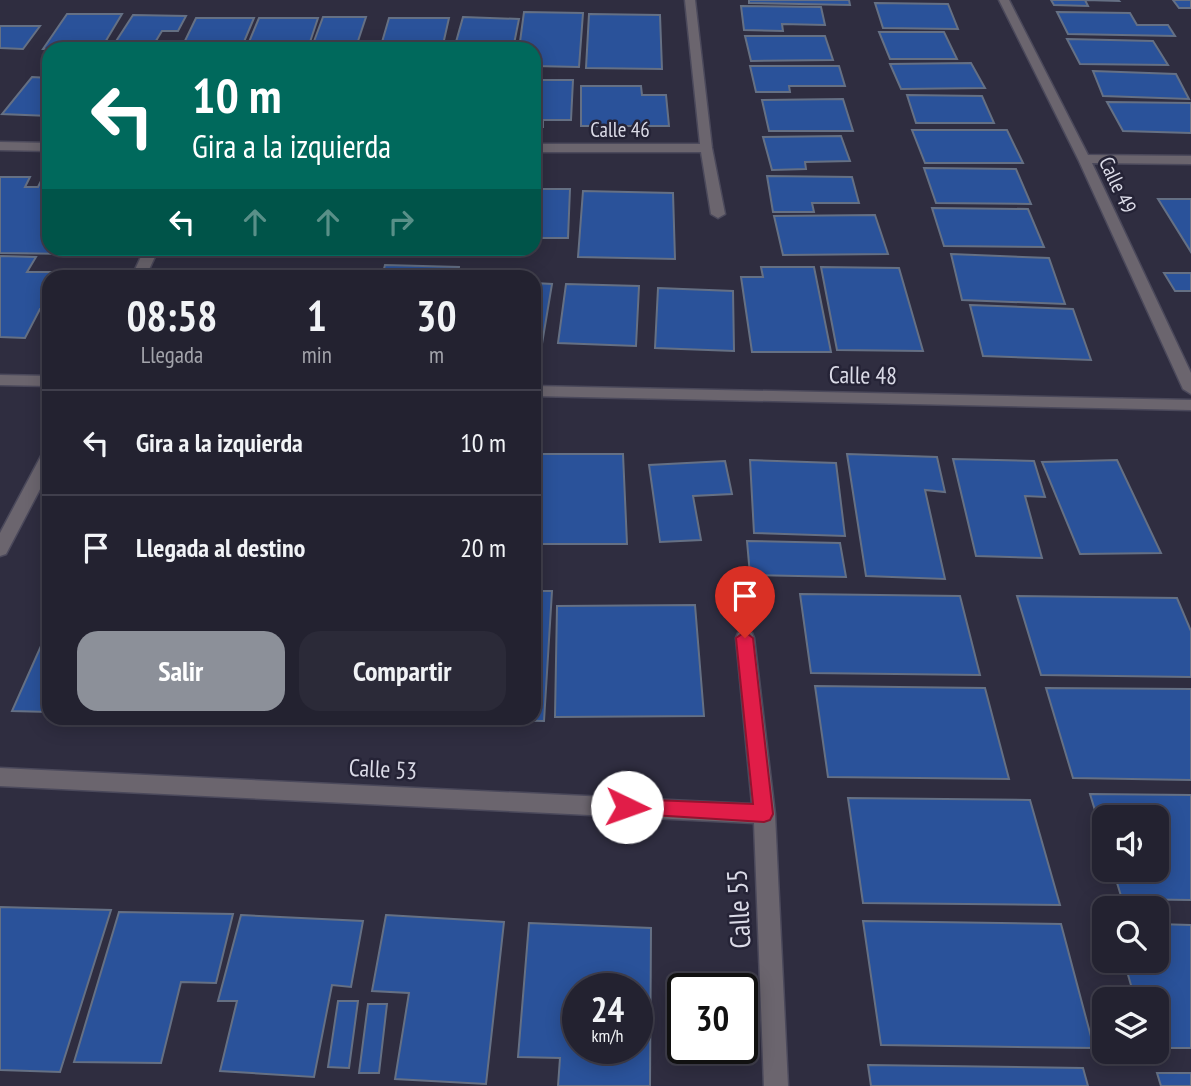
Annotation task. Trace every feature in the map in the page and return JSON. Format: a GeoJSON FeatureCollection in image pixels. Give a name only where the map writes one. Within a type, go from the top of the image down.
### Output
{"type":"FeatureCollection","features":[{"type":"Feature","properties":{"kind":"street"},"geometry":{"type":"LineString","coordinates":[[690,0],[706,148],[718,214]]}},
{"type":"Feature","properties":{"kind":"street","name":"Calle 49"},"geometry":{"type":"LineString","coordinates":[[1004,0],[1084,159],[1191,389]]}},
{"type":"Feature","properties":{"kind":"street"},"geometry":{"type":"LineString","coordinates":[[0,146],[42,147]]}},
{"type":"Feature","properties":{"kind":"street","name":"Calle 46"},"geometry":{"type":"LineString","coordinates":[[541,148],[706,148]]}},
{"type":"Feature","properties":{"kind":"street"},"geometry":{"type":"LineString","coordinates":[[1084,159],[1191,160]]}},
{"type":"Feature","properties":{"kind":"street"},"geometry":{"type":"LineString","coordinates":[[0,380],[42,381]]}},
{"type":"Feature","properties":{"kind":"street","name":"Calle 48"},"geometry":{"type":"LineString","coordinates":[[541,391],[1191,405]]}},
{"type":"Feature","properties":{"kind":"street"},"geometry":{"type":"LineString","coordinates":[[0,549],[42,469]]}},
{"type":"Feature","properties":{"kind":"street","name":"Calle 55"},"geometry":{"type":"LineString","coordinates":[[745,638],[764,814],[776,1086]]}},
{"type":"Feature","properties":{"kind":"street","name":"Calle 53"},"geometry":{"type":"LineString","coordinates":[[0,778],[764,814]]}},
{"type":"Feature","properties":{"kind":"building"},"geometry":{"type":"Polygon","coordinates":[[[749,0],[849,0],[850,5],[749,3],[749,0]]]}},
{"type":"Feature","properties":{"kind":"building"},"geometry":{"type":"Polygon","coordinates":[[[1051,0],[1085,0],[1088,6],[1054,5],[1051,0]]]}},
{"type":"Feature","properties":{"kind":"building"},"geometry":{"type":"Polygon","coordinates":[[[1173,0],[1191,0],[1191,8],[1179,8],[1173,0]]]}},
{"type":"Feature","properties":{"kind":"building"},"geometry":{"type":"Polygon","coordinates":[[[875,3],[948,4],[958,29],[883,28],[875,3]]]}},
{"type":"Feature","properties":{"kind":"building"},"geometry":{"type":"Polygon","coordinates":[[[741,6],[821,7],[825,25],[782,24],[783,31],[744,30],[741,6]]]}},
{"type":"Feature","properties":{"kind":"building"},"geometry":{"type":"Polygon","coordinates":[[[524,12],[583,13],[579,67],[541,66],[541,42],[520,42],[524,12]]]}},
{"type":"Feature","properties":{"kind":"building"},"geometry":{"type":"Polygon","coordinates":[[[1057,12],[1130,13],[1137,25],[1168,25],[1175,36],[1068,34],[1057,12]]]}},
{"type":"Feature","properties":{"kind":"building"},"geometry":{"type":"Polygon","coordinates":[[[67,14],[122,14],[105,42],[48,42],[67,14]]]}},
{"type":"Feature","properties":{"kind":"building"},"geometry":{"type":"Polygon","coordinates":[[[589,14],[660,15],[662,69],[586,68],[589,14]]]}},
{"type":"Feature","properties":{"kind":"building"},"geometry":{"type":"Polygon","coordinates":[[[133,15],[186,16],[178,31],[162,31],[155,42],[116,42],[133,15]]]}},
{"type":"Feature","properties":{"kind":"building"},"geometry":{"type":"Polygon","coordinates":[[[323,17],[366,17],[358,42],[314,42],[323,17]]]}},
{"type":"Feature","properties":{"kind":"building"},"geometry":{"type":"Polygon","coordinates":[[[463,17],[519,19],[514,42],[456,42],[463,17]]]}},
{"type":"Feature","properties":{"kind":"building"},"geometry":{"type":"Polygon","coordinates":[[[196,18],[254,18],[244,42],[184,42],[196,18]]]}},
{"type":"Feature","properties":{"kind":"building"},"geometry":{"type":"Polygon","coordinates":[[[259,18],[318,18],[310,42],[249,42],[259,18]]]}},
{"type":"Feature","properties":{"kind":"building"},"geometry":{"type":"Polygon","coordinates":[[[389,18],[449,18],[444,42],[382,42],[389,18]]]}},
{"type":"Feature","properties":{"kind":"building"},"geometry":{"type":"Polygon","coordinates":[[[0,26],[40,26],[23,49],[0,48],[0,26]]]}},
{"type":"Feature","properties":{"kind":"building"},"geometry":{"type":"Polygon","coordinates":[[[879,32],[944,32],[957,59],[890,59],[879,32]]]}},
{"type":"Feature","properties":{"kind":"building"},"geometry":{"type":"Polygon","coordinates":[[[745,36],[825,36],[833,60],[751,61],[745,36]]]}},
{"type":"Feature","properties":{"kind":"building"},"geometry":{"type":"Polygon","coordinates":[[[1067,39],[1153,41],[1168,65],[1080,64],[1067,39]]]}},
{"type":"Feature","properties":{"kind":"building"},"geometry":{"type":"Polygon","coordinates":[[[971,63],[985,88],[901,89],[890,64],[971,63]]]}},
{"type":"Feature","properties":{"kind":"building"},"geometry":{"type":"Polygon","coordinates":[[[750,66],[839,66],[845,86],[789,86],[790,92],[756,92],[750,66]]]}},
{"type":"Feature","properties":{"kind":"building"},"geometry":{"type":"Polygon","coordinates":[[[1093,71],[1176,74],[1189,99],[1103,96],[1093,71]]]}},
{"type":"Feature","properties":{"kind":"building"},"geometry":{"type":"Polygon","coordinates":[[[32,77],[42,78],[42,116],[2,114],[32,77]]]}},
{"type":"Feature","properties":{"kind":"building"},"geometry":{"type":"Polygon","coordinates":[[[541,80],[573,80],[571,120],[543,120],[543,127],[541,80]]]}},
{"type":"Feature","properties":{"kind":"building"},"geometry":{"type":"Polygon","coordinates":[[[581,86],[641,86],[642,95],[666,95],[669,126],[581,126],[581,86]]]}},
{"type":"Feature","properties":{"kind":"building"},"geometry":{"type":"Polygon","coordinates":[[[907,95],[982,96],[994,123],[916,123],[907,95]]]}},
{"type":"Feature","properties":{"kind":"building"},"geometry":{"type":"Polygon","coordinates":[[[843,99],[853,131],[769,131],[762,100],[843,99]]]}},
{"type":"Feature","properties":{"kind":"building"},"geometry":{"type":"Polygon","coordinates":[[[1107,102],[1191,103],[1191,133],[1123,131],[1107,102]]]}},
{"type":"Feature","properties":{"kind":"building"},"geometry":{"type":"Polygon","coordinates":[[[912,130],[1007,130],[1023,163],[925,163],[912,130]]]}},
{"type":"Feature","properties":{"kind":"building"},"geometry":{"type":"Polygon","coordinates":[[[841,136],[850,161],[805,162],[806,169],[772,170],[763,137],[841,136]]]}},
{"type":"Feature","properties":{"kind":"building"},"geometry":{"type":"Polygon","coordinates":[[[924,168],[1016,169],[1031,204],[936,203],[924,168]]]}},
{"type":"Feature","properties":{"kind":"building"},"geometry":{"type":"Polygon","coordinates":[[[767,176],[852,177],[859,203],[812,203],[814,212],[773,212],[767,176]]]}},
{"type":"Feature","properties":{"kind":"building"},"geometry":{"type":"Polygon","coordinates":[[[0,177],[30,177],[25,187],[38,187],[42,179],[42,254],[0,253],[0,177]]]}},
{"type":"Feature","properties":{"kind":"building"},"geometry":{"type":"Polygon","coordinates":[[[541,189],[570,189],[568,238],[541,238],[541,189]]]}},
{"type":"Feature","properties":{"kind":"building"},"geometry":{"type":"Polygon","coordinates":[[[583,191],[673,193],[675,259],[578,257],[583,191]]]}},
{"type":"Feature","properties":{"kind":"building"},"geometry":{"type":"Polygon","coordinates":[[[1158,199],[1191,199],[1191,252],[1158,199]]]}},
{"type":"Feature","properties":{"kind":"building"},"geometry":{"type":"Polygon","coordinates":[[[932,208],[1028,209],[1044,247],[944,246],[932,208]]]}},
{"type":"Feature","properties":{"kind":"building"},"geometry":{"type":"Polygon","coordinates":[[[875,215],[888,254],[783,255],[774,216],[875,215]]]}},
{"type":"Feature","properties":{"kind":"building"},"geometry":{"type":"Polygon","coordinates":[[[951,254],[1049,258],[1065,304],[962,300],[951,254]]]}},
{"type":"Feature","properties":{"kind":"building"},"geometry":{"type":"Polygon","coordinates":[[[0,256],[36,257],[27,272],[42,272],[42,309],[25,338],[0,337],[0,256]]]}},
{"type":"Feature","properties":{"kind":"building"},"geometry":{"type":"Polygon","coordinates":[[[385,265],[459,267],[459,270],[384,270],[385,265]]]}},
{"type":"Feature","properties":{"kind":"building"},"geometry":{"type":"Polygon","coordinates":[[[761,267],[814,267],[831,352],[752,352],[741,277],[763,277],[761,267]]]}},
{"type":"Feature","properties":{"kind":"building"},"geometry":{"type":"Polygon","coordinates":[[[821,267],[899,268],[923,351],[837,350],[821,267]]]}},
{"type":"Feature","properties":{"kind":"building"},"geometry":{"type":"Polygon","coordinates":[[[1164,273],[1191,273],[1191,291],[1175,291],[1164,273]]]}},
{"type":"Feature","properties":{"kind":"building"},"geometry":{"type":"Polygon","coordinates":[[[541,283],[552,284],[542,344],[541,283]]]}},
{"type":"Feature","properties":{"kind":"building"},"geometry":{"type":"Polygon","coordinates":[[[566,284],[639,286],[636,346],[558,343],[566,284]]]}},
{"type":"Feature","properties":{"kind":"building"},"geometry":{"type":"Polygon","coordinates":[[[658,288],[733,291],[734,351],[655,348],[658,288]]]}},
{"type":"Feature","properties":{"kind":"building"},"geometry":{"type":"Polygon","coordinates":[[[970,305],[1073,309],[1091,360],[983,356],[970,305]]]}},
{"type":"Feature","properties":{"kind":"building"},"geometry":{"type":"Polygon","coordinates":[[[541,454],[623,454],[627,544],[541,544],[541,454]]]}},
{"type":"Feature","properties":{"kind":"building"},"geometry":{"type":"Polygon","coordinates":[[[847,454],[937,457],[945,492],[925,490],[945,579],[866,576],[847,454]]]}},
{"type":"Feature","properties":{"kind":"building"},"geometry":{"type":"Polygon","coordinates":[[[953,459],[1034,461],[1045,497],[1025,496],[1042,558],[976,556],[953,459]]]}},
{"type":"Feature","properties":{"kind":"building"},"geometry":{"type":"Polygon","coordinates":[[[750,460],[836,463],[845,536],[754,533],[750,460]]]}},
{"type":"Feature","properties":{"kind":"building"},"geometry":{"type":"Polygon","coordinates":[[[1117,460],[1161,553],[1080,554],[1042,462],[1117,460]]]}},
{"type":"Feature","properties":{"kind":"building"},"geometry":{"type":"Polygon","coordinates":[[[725,461],[732,494],[693,496],[701,540],[660,542],[649,465],[725,461]]]}},
{"type":"Feature","properties":{"kind":"building"},"geometry":{"type":"Polygon","coordinates":[[[747,541],[840,543],[846,577],[750,575],[747,541]]]}},
{"type":"Feature","properties":{"kind":"building"},"geometry":{"type":"Polygon","coordinates":[[[541,591],[552,591],[544,721],[541,721],[541,591]]]}},
{"type":"Feature","properties":{"kind":"building"},"geometry":{"type":"Polygon","coordinates":[[[800,594],[960,596],[980,675],[811,673],[800,594]]]}},
{"type":"Feature","properties":{"kind":"building"},"geometry":{"type":"Polygon","coordinates":[[[1017,596],[1177,598],[1191,631],[1191,677],[1041,675],[1017,596]]]}},
{"type":"Feature","properties":{"kind":"building"},"geometry":{"type":"Polygon","coordinates":[[[695,605],[704,716],[555,717],[557,606],[695,605]]]}},
{"type":"Feature","properties":{"kind":"building"},"geometry":{"type":"Polygon","coordinates":[[[42,644],[42,712],[12,711],[42,644]]]}},
{"type":"Feature","properties":{"kind":"building"},"geometry":{"type":"Polygon","coordinates":[[[815,686],[985,688],[1009,779],[828,777],[815,686]]]}},
{"type":"Feature","properties":{"kind":"building"},"geometry":{"type":"Polygon","coordinates":[[[1046,688],[1191,689],[1191,780],[1073,778],[1046,688]]]}},
{"type":"Feature","properties":{"kind":"building"},"geometry":{"type":"Polygon","coordinates":[[[1090,794],[1191,795],[1191,900],[1169,900],[1169,896],[1121,896],[1117,882],[1169,882],[1169,805],[1093,805],[1090,794]]]}},
{"type":"Feature","properties":{"kind":"building"},"geometry":{"type":"Polygon","coordinates":[[[848,798],[1030,800],[1060,905],[863,903],[848,798]]]}},
{"type":"Feature","properties":{"kind":"building"},"geometry":{"type":"Polygon","coordinates":[[[0,907],[111,910],[60,1072],[0,1070],[0,907]]]}},
{"type":"Feature","properties":{"kind":"building"},"geometry":{"type":"Polygon","coordinates":[[[119,912],[233,914],[216,983],[181,982],[161,1063],[74,1062],[119,912]]]}},
{"type":"Feature","properties":{"kind":"building"},"geometry":{"type":"Polygon","coordinates":[[[241,915],[363,921],[351,987],[332,985],[314,1077],[220,1071],[237,1001],[218,1001],[241,915]]]}},
{"type":"Feature","properties":{"kind":"building"},"geometry":{"type":"Polygon","coordinates":[[[386,915],[504,922],[486,1084],[395,1079],[409,993],[372,991],[386,915]]]}},
{"type":"Feature","properties":{"kind":"building"},"geometry":{"type":"Polygon","coordinates":[[[863,921],[1061,924],[1092,1048],[881,1045],[863,921]]]}},
{"type":"Feature","properties":{"kind":"building"},"geometry":{"type":"Polygon","coordinates":[[[529,923],[651,928],[651,973],[562,973],[562,1064],[650,1064],[650,1086],[558,1086],[560,1058],[518,1057],[529,923]]]}},
{"type":"Feature","properties":{"kind":"building"},"geometry":{"type":"Polygon","coordinates":[[[1169,924],[1191,925],[1191,1048],[1169,1048],[1169,987],[1132,987],[1127,973],[1169,973],[1169,924]]]}},
{"type":"Feature","properties":{"kind":"building"},"geometry":{"type":"Polygon","coordinates":[[[338,1001],[358,1001],[349,1068],[328,1067],[338,1001]]]}},
{"type":"Feature","properties":{"kind":"building"},"geometry":{"type":"Polygon","coordinates":[[[368,1004],[387,1004],[379,1073],[359,1073],[368,1004]]]}},
{"type":"Feature","properties":{"kind":"building"},"geometry":{"type":"Polygon","coordinates":[[[868,1065],[1083,1068],[1088,1086],[871,1086],[868,1065]]]}},
{"type":"Feature","properties":{"kind":"building"},"geometry":{"type":"Polygon","coordinates":[[[1157,1073],[1191,1073],[1191,1086],[1161,1086],[1157,1073]]]}},
{"type":"Feature","properties":{"kind":"route"},"geometry":{"type":"LineString","coordinates":[[627,807],[764,814],[745,638]]}}]}
